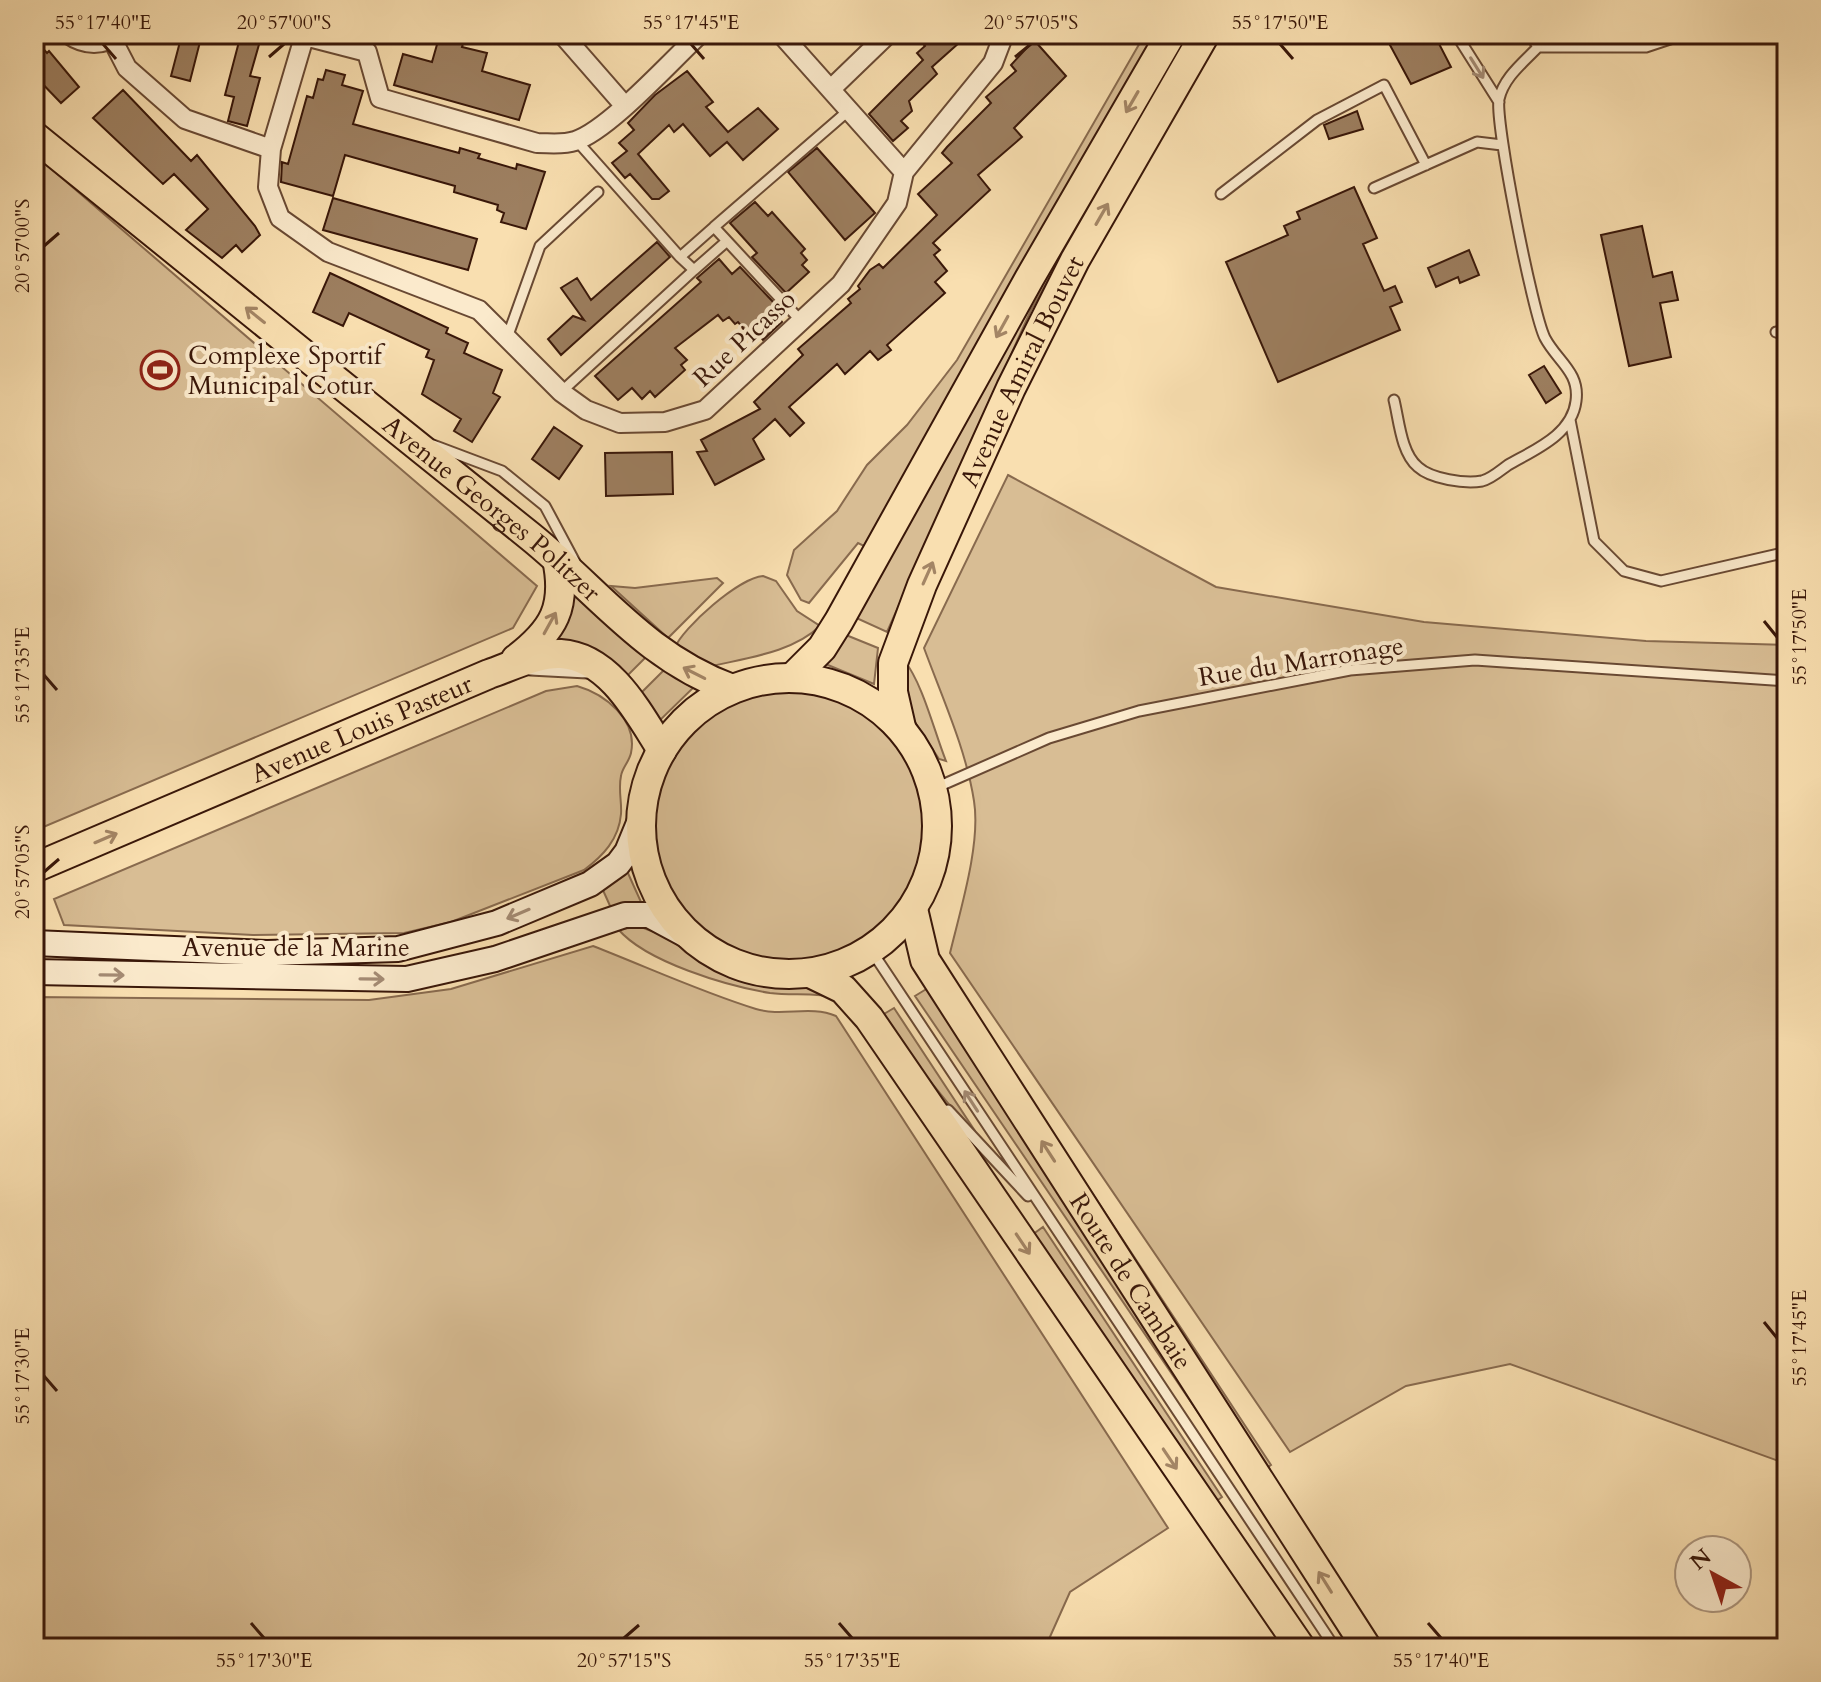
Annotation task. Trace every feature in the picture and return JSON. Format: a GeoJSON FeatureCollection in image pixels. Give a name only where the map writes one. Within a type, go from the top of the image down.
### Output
{"type":"FeatureCollection","features":[{"type":"Feature","properties":{"kind":"main road","name":"Avenue Amiral Bouvet"},"geometry":{"type":"LineString","coordinates":[[792,678],[822,648],[839,621],[999,332],[1171,34]]}},
{"type":"Feature","properties":{"kind":"main road","name":"Avenue Amiral Bouvet"},"geometry":{"type":"LineString","coordinates":[[901,727],[893,692],[893,663],[922,585],[1011,388],[1075,260],[1205,34]]}},
{"type":"Feature","properties":{"kind":"main road","name":"Avenue Georges Politzer"},"geometry":{"type":"LineString","coordinates":[[34,136],[557,559],[658,652],[696,676],[732,689]]}},
{"type":"Feature","properties":{"kind":"main road"},"geometry":{"type":"LineString","coordinates":[[502,669],[541,639],[556,616],[563,586],[557,559]]}},
{"type":"Feature","properties":{"kind":"main road","name":"Avenue Louis Pasteur"},"geometry":{"type":"LineString","coordinates":[[34,868],[502,669],[537,657],[560,654],[576,657],[606,675],[631,701],[662,750]]}},
{"type":"Feature","properties":{"kind":"main road"},"geometry":{"type":"LineString","coordinates":[[792,678],[816,680],[862,696],[901,727],[921,756],[933,789],[938,831],[931,872],[913,909],[871,950],[842,965],[810,973],[766,973],[724,960],[688,936],[661,902],[644,862],[641,818],[647,783],[662,750],[681,725],[705,704],[732,689],[762,680],[792,678]]}},
{"type":"Feature","properties":{"kind":"main road","name":"Avenue de la Marine"},"geometry":{"type":"LineString","coordinates":[[34,943],[267,953],[398,949],[497,923],[590,884],[627,852],[641,818]]}},
{"type":"Feature","properties":{"kind":"main road","name":"Route de Cambaie"},"geometry":{"type":"LineString","coordinates":[[913,909],[917,936],[934,974],[1367,1648]]}},
{"type":"Feature","properties":{"kind":"main road","name":"Avenue de la Marine"},"geometry":{"type":"LineString","coordinates":[[34,972],[407,979],[495,959],[625,915],[649,915],[688,936]]}},
{"type":"Feature","properties":{"kind":"main road"},"geometry":{"type":"LineString","coordinates":[[810,973],[843,989],[869,1018],[1301,1648]]}},
{"type":"Feature","properties":{"kind":"street"},"geometry":{"type":"LineString","coordinates":[[68,34],[84,43],[116,37],[127,68],[185,119],[271,149]]}},
{"type":"Feature","properties":{"kind":"street"},"geometry":{"type":"LineString","coordinates":[[562,34],[624,105]]}},
{"type":"Feature","properties":{"kind":"street"},"geometry":{"type":"LineString","coordinates":[[305,35],[367,52],[380,98],[537,143],[577,141],[624,105],[700,34]]}},
{"type":"Feature","properties":{"kind":"street"},"geometry":{"type":"LineString","coordinates":[[781,34],[904,172],[993,63],[1004,34]]}},
{"type":"Feature","properties":{"kind":"street"},"geometry":{"type":"LineString","coordinates":[[832,88],[888,34]]}},
{"type":"Feature","properties":{"kind":"street","name":"Rue Picasso"},"geometry":{"type":"LineString","coordinates":[[305,35],[271,149],[268,187],[280,218],[328,252],[479,310],[561,392],[586,410],[620,423],[678,418],[705,410],[841,284],[897,203],[904,172]]}},
{"type":"Feature","properties":{"kind":"lane"},"geometry":{"type":"LineString","coordinates":[[1456,34],[1499,102]]}},
{"type":"Feature","properties":{"kind":"lane"},"geometry":{"type":"LineString","coordinates":[[1530,34],[1538,47]]}},
{"type":"Feature","properties":{"kind":"lane"},"geometry":{"type":"LineString","coordinates":[[1394,400],[1407,454],[1418,468],[1440,478],[1483,481],[1556,436],[1570,420],[1576,403],[1577,385],[1570,370],[1544,337],[1502,145],[1499,102],[1504,82],[1538,47],[1646,47],[1685,34]]}},
{"type":"Feature","properties":{"kind":"lane"},"geometry":{"type":"LineString","coordinates":[[1221,194],[1317,120],[1384,85],[1426,165]]}},
{"type":"Feature","properties":{"kind":"lane"},"geometry":{"type":"LineString","coordinates":[[680,257],[848,111]]}},
{"type":"Feature","properties":{"kind":"lane"},"geometry":{"type":"LineString","coordinates":[[577,141],[694,270]]}},
{"type":"Feature","properties":{"kind":"lane"},"geometry":{"type":"LineString","coordinates":[[1374,188],[1477,142],[1502,145]]}},
{"type":"Feature","properties":{"kind":"lane"},"geometry":{"type":"LineString","coordinates":[[507,338],[540,246],[598,192]]}},
{"type":"Feature","properties":{"kind":"lane"},"geometry":{"type":"LineString","coordinates":[[714,227],[802,322]]}},
{"type":"Feature","properties":{"kind":"lane"},"geometry":{"type":"LineString","coordinates":[[561,392],[727,241]]}},
{"type":"Feature","properties":{"kind":"lane"},"geometry":{"type":"LineString","coordinates":[[1776,332],[1787,336]]}},
{"type":"Feature","properties":{"kind":"lane"},"geometry":{"type":"LineString","coordinates":[[1570,420],[1594,541],[1624,571],[1661,581],[1787,552]]}},
{"type":"Feature","properties":{"kind":"lane"},"geometry":{"type":"LineString","coordinates":[[400,432],[502,471],[545,506],[590,590]]}},
{"type":"Feature","properties":{"kind":"lane","name":"Rue du Marronage"},"geometry":{"type":"LineString","coordinates":[[933,789],[1049,738],[1139,711],[1350,670],[1475,660],[1787,681]]}},
{"type":"Feature","properties":{"kind":"lane"},"geometry":{"type":"LineString","coordinates":[[871,950],[1335,1648]]}},
{"type":"Feature","properties":{"kind":"lane"},"geometry":{"type":"LineString","coordinates":[[869,1018],[970,1136],[1045,1212]]}},
{"type":"Feature","properties":{"kind":"shaded area"},"geometry":{"type":"Polygon","coordinates":[[[1145,34],[1157,34],[864,546],[858,543],[809,603],[801,600],[787,575],[794,550],[837,511],[867,465],[907,425],[957,360],[1145,34]]]}},
{"type":"Feature","properties":{"kind":"shaded area"},"geometry":{"type":"Polygon","coordinates":[[[1177,34],[1189,34],[1031,310],[887,632],[852,616],[1177,34]]]}},
{"type":"Feature","properties":{"kind":"shaded area","name":"Complexe Sportif Municipal Cotur"},"geometry":{"type":"Polygon","coordinates":[[[34,154],[537,586],[513,628],[34,831],[34,154]]]}},
{"type":"Feature","properties":{"kind":"shaded area"},"geometry":{"type":"Polygon","coordinates":[[[1008,475],[1216,587],[1424,622],[1646,641],[1787,645],[1787,1464],[1510,1364],[1406,1386],[1290,1452],[950,953],[972,857],[974,801],[959,743],[924,648],[1008,475]]]}},
{"type":"Feature","properties":{"kind":"shaded area"},"geometry":{"type":"Polygon","coordinates":[[[763,576],[776,581],[797,611],[820,626],[796,643],[708,667],[674,649],[688,629],[713,605],[740,585],[763,576]]]}},
{"type":"Feature","properties":{"kind":"shaded area"},"geometry":{"type":"Polygon","coordinates":[[[717,578],[723,583],[668,638],[611,586],[635,588],[717,578]]]}},
{"type":"Feature","properties":{"kind":"shaded area"},"geometry":{"type":"Polygon","coordinates":[[[581,591],[648,655],[622,681],[554,635],[573,595],[581,591]]]}},
{"type":"Feature","properties":{"kind":"shaded area"},"geometry":{"type":"Polygon","coordinates":[[[846,635],[878,648],[874,684],[823,663],[846,635]]]}},
{"type":"Feature","properties":{"kind":"shaded area"},"geometry":{"type":"Polygon","coordinates":[[[904,660],[922,695],[946,761],[939,759],[903,704],[904,660]]]}},
{"type":"Feature","properties":{"kind":"shaded area"},"geometry":{"type":"Polygon","coordinates":[[[664,670],[693,688],[654,726],[637,697],[664,670]]]}},
{"type":"Feature","properties":{"kind":"shaded area"},"geometry":{"type":"Polygon","coordinates":[[[577,686],[598,695],[617,710],[632,741],[631,753],[620,781],[620,823],[604,853],[584,870],[451,922],[404,933],[253,935],[64,925],[54,899],[546,691],[577,686]]]}},
{"type":"Feature","properties":{"kind":"shaded area"},"geometry":{"type":"Polygon","coordinates":[[[786,688],[826,694],[862,711],[883,728],[900,749],[917,785],[923,825],[917,865],[900,901],[883,922],[862,939],[826,956],[786,962],[746,956],[710,939],[689,922],[672,901],[655,865],[649,825],[655,785],[672,749],[689,728],[710,711],[746,694],[786,688]]]}},
{"type":"Feature","properties":{"kind":"shaded area"},"geometry":{"type":"Polygon","coordinates":[[[627,871],[641,902],[611,908],[602,888],[627,871]]]}},
{"type":"Feature","properties":{"kind":"shaded area"},"geometry":{"type":"Polygon","coordinates":[[[641,927],[667,937],[733,979],[774,987],[810,985],[837,998],[770,993],[688,971],[648,952],[618,929],[641,927]]]}},
{"type":"Feature","properties":{"kind":"shaded area"},"geometry":{"type":"Polygon","coordinates":[[[593,946],[756,1009],[816,1011],[836,1016],[1168,1528],[1070,1592],[1045,1648],[34,1648],[34,997],[369,1000],[451,989],[593,946]]]}},
{"type":"Feature","properties":{"kind":"shaded area"},"geometry":{"type":"Polygon","coordinates":[[[948,974],[1271,1465],[1265,1469],[948,974]]]}},
{"type":"Feature","properties":{"kind":"shaded area"},"geometry":{"type":"Polygon","coordinates":[[[928,988],[1244,1480],[915,996],[928,988]]]}},
{"type":"Feature","properties":{"kind":"shaded area"},"geometry":{"type":"Polygon","coordinates":[[[894,1008],[975,1131],[972,1133],[921,1070],[884,1014],[894,1008]]]}},
{"type":"Feature","properties":{"kind":"shaded area"},"geometry":{"type":"Polygon","coordinates":[[[1043,1227],[1222,1497],[1211,1505],[1032,1235],[1043,1227]]]}},
{"type":"Feature","properties":{"kind":"building"},"geometry":{"type":"Polygon","coordinates":[[[182,34],[202,34],[190,81],[171,76],[182,34]]]}},
{"type":"Feature","properties":{"kind":"building"},"geometry":{"type":"Polygon","coordinates":[[[241,34],[262,34],[250,76],[260,78],[247,126],[228,121],[234,97],[225,95],[241,34]]]}},
{"type":"Feature","properties":{"kind":"building"},"geometry":{"type":"Polygon","coordinates":[[[440,34],[466,34],[462,47],[487,53],[482,71],[530,85],[519,120],[394,85],[403,54],[432,62],[440,34]]]}},
{"type":"Feature","properties":{"kind":"building"},"geometry":{"type":"Polygon","coordinates":[[[915,34],[969,34],[932,67],[937,74],[909,101],[912,111],[901,121],[908,128],[893,141],[869,114],[923,60],[917,53],[925,46],[915,34]]]}},
{"type":"Feature","properties":{"kind":"building"},"geometry":{"type":"Polygon","coordinates":[[[1384,34],[1434,34],[1451,67],[1411,84],[1384,34]]]}},
{"type":"Feature","properties":{"kind":"building"},"geometry":{"type":"Polygon","coordinates":[[[34,39],[47,53],[49,51],[79,87],[61,103],[34,75],[34,39]]]}},
{"type":"Feature","properties":{"kind":"building"},"geometry":{"type":"Polygon","coordinates":[[[1034,40],[1066,76],[1014,128],[1022,137],[978,175],[990,190],[933,243],[940,250],[934,255],[947,271],[935,282],[945,293],[887,345],[891,350],[878,360],[870,351],[845,374],[837,364],[789,407],[804,423],[790,436],[775,419],[753,439],[764,459],[715,485],[697,452],[707,451],[701,440],[760,409],[754,402],[803,355],[798,349],[851,303],[848,299],[860,289],[858,286],[870,270],[879,264],[883,268],[937,215],[918,194],[952,163],[942,153],[991,103],[986,97],[1016,71],[1011,65],[1034,40]]]}},
{"type":"Feature","properties":{"kind":"building"},"geometry":{"type":"Polygon","coordinates":[[[326,70],[345,75],[342,85],[363,91],[353,124],[459,153],[460,148],[480,154],[478,158],[516,169],[517,164],[545,172],[526,229],[501,222],[504,213],[497,210],[498,205],[454,192],[455,186],[345,155],[333,196],[281,182],[282,162],[288,164],[307,96],[313,98],[318,79],[323,80],[326,70]]]}},
{"type":"Feature","properties":{"kind":"building"},"geometry":{"type":"Polygon","coordinates":[[[687,71],[713,102],[706,107],[728,132],[758,108],[778,129],[743,160],[727,142],[710,156],[683,124],[674,132],[669,125],[638,154],[669,191],[659,199],[652,199],[630,174],[625,178],[612,163],[627,151],[619,143],[634,130],[628,123],[655,95],[687,71]]]}},
{"type":"Feature","properties":{"kind":"building"},"geometry":{"type":"Polygon","coordinates":[[[123,90],[191,161],[197,155],[255,226],[260,235],[242,252],[236,245],[222,258],[186,230],[208,209],[174,174],[163,184],[93,118],[123,90]]]}},
{"type":"Feature","properties":{"kind":"building"},"geometry":{"type":"Polygon","coordinates":[[[1357,111],[1363,129],[1329,139],[1324,125],[1357,111]]]}},
{"type":"Feature","properties":{"kind":"building"},"geometry":{"type":"Polygon","coordinates":[[[817,148],[875,213],[845,240],[788,172],[817,148]]]}},
{"type":"Feature","properties":{"kind":"building"},"geometry":{"type":"Polygon","coordinates":[[[1354,187],[1377,238],[1363,244],[1384,291],[1395,286],[1402,302],[1390,307],[1400,330],[1278,382],[1226,262],[1288,235],[1284,226],[1300,219],[1297,212],[1354,187]]]}},
{"type":"Feature","properties":{"kind":"building"},"geometry":{"type":"Polygon","coordinates":[[[333,198],[477,239],[468,270],[323,230],[333,198]]]}},
{"type":"Feature","properties":{"kind":"building"},"geometry":{"type":"Polygon","coordinates":[[[755,202],[768,216],[772,212],[805,249],[801,253],[807,260],[802,265],[809,272],[786,293],[752,257],[757,253],[730,223],[755,202]]]}},
{"type":"Feature","properties":{"kind":"building"},"geometry":{"type":"Polygon","coordinates":[[[1642,226],[1653,277],[1672,272],[1678,300],[1660,303],[1671,357],[1629,366],[1601,235],[1642,226]]]}},
{"type":"Feature","properties":{"kind":"building"},"geometry":{"type":"Polygon","coordinates":[[[657,242],[670,257],[561,355],[548,339],[573,316],[584,320],[561,288],[577,278],[591,300],[657,242]]]}},
{"type":"Feature","properties":{"kind":"building"},"geometry":{"type":"Polygon","coordinates":[[[1469,250],[1479,275],[1460,283],[1458,277],[1436,287],[1428,268],[1469,250]]]}},
{"type":"Feature","properties":{"kind":"building"},"geometry":{"type":"Polygon","coordinates":[[[719,259],[732,274],[740,267],[775,304],[770,308],[782,322],[763,340],[757,332],[751,337],[738,322],[735,324],[729,317],[723,321],[718,315],[675,348],[687,360],[681,365],[685,370],[655,397],[650,391],[642,399],[632,388],[618,400],[595,376],[701,282],[697,278],[719,259]]]}},
{"type":"Feature","properties":{"kind":"building"},"geometry":{"type":"Polygon","coordinates":[[[330,273],[448,328],[446,333],[468,343],[464,353],[502,370],[493,393],[500,397],[472,442],[454,431],[461,419],[422,394],[434,360],[426,357],[429,350],[349,313],[343,326],[313,312],[330,273]]]}},
{"type":"Feature","properties":{"kind":"building"},"geometry":{"type":"Polygon","coordinates":[[[1544,366],[1561,393],[1546,403],[1529,375],[1544,366]]]}},
{"type":"Feature","properties":{"kind":"building"},"geometry":{"type":"Polygon","coordinates":[[[554,427],[582,446],[559,479],[532,459],[554,427]]]}},
{"type":"Feature","properties":{"kind":"building"},"geometry":{"type":"Polygon","coordinates":[[[672,452],[673,494],[606,496],[605,453],[672,452]]]}},
{"type":"Feature","properties":{"kind":"place","name":"Complexe Sportif Municipal Cotur"},"geometry":{"type":"Point","coordinates":[160,370]}}]}
